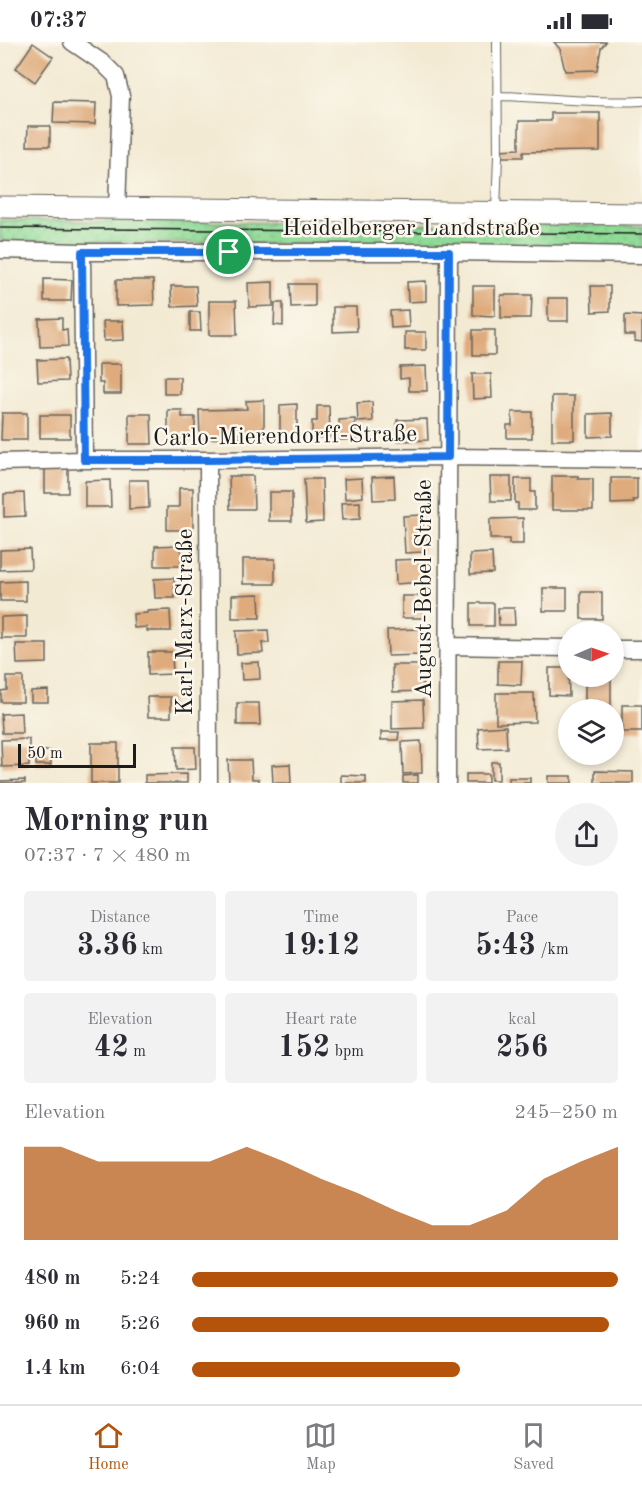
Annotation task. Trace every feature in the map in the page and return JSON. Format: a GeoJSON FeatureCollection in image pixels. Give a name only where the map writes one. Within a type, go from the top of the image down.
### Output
{"type":"FeatureCollection","features":[{"type":"Feature","properties":{"kind":"street"},"geometry":{"type":"LineString","coordinates":[[72,42],[103,63],[116,76],[121,96],[117,208]]}},
{"type":"Feature","properties":{"kind":"street","name":"Heidelberger Landstraße"},"geometry":{"type":"LineString","coordinates":[[0,207],[642,214]]}},
{"type":"Feature","properties":{"kind":"street","name":"Heidelberger Landstraße"},"geometry":{"type":"LineString","coordinates":[[0,250],[642,255]]}},
{"type":"Feature","properties":{"kind":"street"},"geometry":{"type":"LineString","coordinates":[[82,252],[84,460]]}},
{"type":"Feature","properties":{"kind":"street","name":"August-Bebel-Straße"},"geometry":{"type":"LineString","coordinates":[[447,783],[449,252]]}},
{"type":"Feature","properties":{"kind":"street","name":"Carlo-Mierendorff-Straße"},"geometry":{"type":"LineString","coordinates":[[0,462],[448,457],[642,459]]}},
{"type":"Feature","properties":{"kind":"street","name":"Karl-Marx-Straße"},"geometry":{"type":"LineString","coordinates":[[208,460],[209,783]]}},
{"type":"Feature","properties":{"kind":"street"},"geometry":{"type":"LineString","coordinates":[[447,646],[558,648]]}},
{"type":"Feature","properties":{"kind":"street"},"geometry":{"type":"LineString","coordinates":[[624,649],[642,649]]}},
{"type":"Feature","properties":{"kind":"lane"},"geometry":{"type":"LineString","coordinates":[[496,212],[497,42]]}},
{"type":"Feature","properties":{"kind":"lane"},"geometry":{"type":"LineString","coordinates":[[497,96],[642,101]]}},
{"type":"Feature","properties":{"kind":"green space"},"geometry":{"type":"Polygon","coordinates":[[[0,220],[642,226],[642,248],[0,241],[0,220]]]}},
{"type":"Feature","properties":{"kind":"building"},"geometry":{"type":"Polygon","coordinates":[[[554,42],[606,42],[601,48],[597,70],[565,71],[560,49],[554,42]]]}},
{"type":"Feature","properties":{"kind":"building"},"geometry":{"type":"Polygon","coordinates":[[[33,43],[53,57],[35,82],[16,68],[33,43]]]}},
{"type":"Feature","properties":{"kind":"building"},"geometry":{"type":"Polygon","coordinates":[[[54,102],[96,103],[95,124],[53,123],[54,102]]]}},
{"type":"Feature","properties":{"kind":"building"},"geometry":{"type":"Polygon","coordinates":[[[551,113],[600,113],[600,151],[523,152],[523,157],[499,157],[499,150],[519,149],[519,121],[551,121],[551,113]]]}},
{"type":"Feature","properties":{"kind":"building"},"geometry":{"type":"Polygon","coordinates":[[[28,126],[50,126],[50,146],[27,146],[28,126]]]}},
{"type":"Feature","properties":{"kind":"building"},"geometry":{"type":"Polygon","coordinates":[[[44,279],[72,280],[71,301],[44,301],[44,279]]]}},
{"type":"Feature","properties":{"kind":"building"},"geometry":{"type":"Polygon","coordinates":[[[116,280],[153,280],[154,305],[116,306],[116,280]]]}},
{"type":"Feature","properties":{"kind":"building"},"geometry":{"type":"Polygon","coordinates":[[[426,281],[426,301],[408,302],[407,282],[426,281]]]}},
{"type":"Feature","properties":{"kind":"building"},"geometry":{"type":"Polygon","coordinates":[[[273,282],[273,306],[249,307],[248,283],[273,282]]]}},
{"type":"Feature","properties":{"kind":"building"},"geometry":{"type":"Polygon","coordinates":[[[290,284],[315,284],[315,306],[291,307],[290,284]]]}},
{"type":"Feature","properties":{"kind":"building"},"geometry":{"type":"Polygon","coordinates":[[[171,286],[196,286],[197,306],[172,307],[171,286]]]}},
{"type":"Feature","properties":{"kind":"building"},"geometry":{"type":"Polygon","coordinates":[[[473,286],[495,286],[495,316],[473,315],[473,286]]]}},
{"type":"Feature","properties":{"kind":"building"},"geometry":{"type":"Polygon","coordinates":[[[591,286],[610,286],[610,311],[592,312],[591,286]]]}},
{"type":"Feature","properties":{"kind":"building"},"geometry":{"type":"Polygon","coordinates":[[[501,295],[532,295],[531,318],[501,318],[501,295]]]}},
{"type":"Feature","properties":{"kind":"building"},"geometry":{"type":"Polygon","coordinates":[[[548,298],[568,298],[568,321],[548,321],[548,298]]]}},
{"type":"Feature","properties":{"kind":"building"},"geometry":{"type":"Polygon","coordinates":[[[209,301],[236,301],[237,335],[209,335],[209,301]]]}},
{"type":"Feature","properties":{"kind":"building"},"geometry":{"type":"Polygon","coordinates":[[[275,303],[283,303],[283,326],[274,325],[275,303]]]}},
{"type":"Feature","properties":{"kind":"building"},"geometry":{"type":"Polygon","coordinates":[[[333,307],[356,307],[357,331],[333,332],[333,307]]]}},
{"type":"Feature","properties":{"kind":"building"},"geometry":{"type":"Polygon","coordinates":[[[408,310],[409,327],[391,328],[390,311],[408,310]]]}},
{"type":"Feature","properties":{"kind":"building"},"geometry":{"type":"Polygon","coordinates":[[[190,312],[200,312],[201,331],[190,331],[190,312]]]}},
{"type":"Feature","properties":{"kind":"building"},"geometry":{"type":"Polygon","coordinates":[[[625,315],[642,316],[642,342],[635,341],[635,335],[625,335],[625,315]]]}},
{"type":"Feature","properties":{"kind":"building"},"geometry":{"type":"Polygon","coordinates":[[[62,318],[62,330],[67,329],[68,346],[40,347],[39,319],[62,318]]]}},
{"type":"Feature","properties":{"kind":"building"},"geometry":{"type":"Polygon","coordinates":[[[103,321],[123,321],[124,340],[104,341],[103,321]]]}},
{"type":"Feature","properties":{"kind":"building"},"geometry":{"type":"Polygon","coordinates":[[[473,330],[495,330],[495,355],[473,355],[473,330]]]}},
{"type":"Feature","properties":{"kind":"building"},"geometry":{"type":"Polygon","coordinates":[[[405,332],[426,332],[426,350],[405,350],[405,332]]]}},
{"type":"Feature","properties":{"kind":"building"},"geometry":{"type":"Polygon","coordinates":[[[66,359],[67,381],[38,382],[37,360],[66,359]]]}},
{"type":"Feature","properties":{"kind":"building"},"geometry":{"type":"Polygon","coordinates":[[[99,364],[121,364],[121,394],[103,394],[103,383],[99,383],[99,364]]]}},
{"type":"Feature","properties":{"kind":"building"},"geometry":{"type":"Polygon","coordinates":[[[426,366],[427,391],[409,391],[409,378],[400,379],[400,367],[426,366]]]}},
{"type":"Feature","properties":{"kind":"building"},"geometry":{"type":"Polygon","coordinates":[[[472,374],[491,374],[492,398],[473,399],[472,374]]]}},
{"type":"Feature","properties":{"kind":"building"},"geometry":{"type":"Polygon","coordinates":[[[164,377],[180,377],[180,394],[164,394],[164,377]]]}},
{"type":"Feature","properties":{"kind":"building"},"geometry":{"type":"Polygon","coordinates":[[[552,396],[574,396],[574,440],[552,440],[552,396]]]}},
{"type":"Feature","properties":{"kind":"building"},"geometry":{"type":"Polygon","coordinates":[[[264,400],[264,437],[200,439],[199,410],[247,409],[246,401],[264,400]]]}},
{"type":"Feature","properties":{"kind":"building"},"geometry":{"type":"Polygon","coordinates":[[[372,402],[373,421],[358,422],[357,403],[372,402]]]}},
{"type":"Feature","properties":{"kind":"building"},"geometry":{"type":"Polygon","coordinates":[[[297,404],[297,438],[280,438],[280,405],[297,404]]]}},
{"type":"Feature","properties":{"kind":"building"},"geometry":{"type":"Polygon","coordinates":[[[317,406],[329,406],[330,437],[312,438],[312,421],[317,421],[317,406]]]}},
{"type":"Feature","properties":{"kind":"building"},"geometry":{"type":"Polygon","coordinates":[[[168,410],[182,410],[182,417],[195,417],[195,439],[168,439],[168,410]]]}},
{"type":"Feature","properties":{"kind":"building"},"geometry":{"type":"Polygon","coordinates":[[[512,412],[532,412],[532,438],[507,438],[507,425],[512,425],[512,412]]]}},
{"type":"Feature","properties":{"kind":"building"},"geometry":{"type":"Polygon","coordinates":[[[2,413],[27,413],[27,440],[1,440],[2,413]]]}},
{"type":"Feature","properties":{"kind":"building"},"geometry":{"type":"Polygon","coordinates":[[[612,413],[612,436],[588,437],[588,414],[612,413]]]}},
{"type":"Feature","properties":{"kind":"building"},"geometry":{"type":"Polygon","coordinates":[[[129,414],[151,414],[152,444],[129,444],[129,414]]]}},
{"type":"Feature","properties":{"kind":"building"},"geometry":{"type":"Polygon","coordinates":[[[40,415],[70,415],[70,438],[40,438],[40,415]]]}},
{"type":"Feature","properties":{"kind":"building"},"geometry":{"type":"Polygon","coordinates":[[[355,419],[356,439],[340,440],[339,420],[355,419]]]}},
{"type":"Feature","properties":{"kind":"building"},"geometry":{"type":"Polygon","coordinates":[[[427,419],[428,440],[397,441],[397,420],[427,419]]]}},
{"type":"Feature","properties":{"kind":"building"},"geometry":{"type":"Polygon","coordinates":[[[45,468],[68,468],[68,493],[45,493],[45,468]]]}},
{"type":"Feature","properties":{"kind":"building"},"geometry":{"type":"Polygon","coordinates":[[[229,476],[253,476],[254,509],[230,509],[229,476]]]}},
{"type":"Feature","properties":{"kind":"building"},"geometry":{"type":"Polygon","coordinates":[[[394,476],[395,499],[373,500],[372,477],[394,476]]]}},
{"type":"Feature","properties":{"kind":"building"},"geometry":{"type":"Polygon","coordinates":[[[552,476],[578,476],[578,479],[593,479],[593,510],[552,510],[552,476]]]}},
{"type":"Feature","properties":{"kind":"building"},"geometry":{"type":"Polygon","coordinates":[[[490,477],[511,477],[511,501],[491,501],[490,477]]]}},
{"type":"Feature","properties":{"kind":"building"},"geometry":{"type":"Polygon","coordinates":[[[362,478],[363,497],[345,499],[344,479],[362,478]]]}},
{"type":"Feature","properties":{"kind":"building"},"geometry":{"type":"Polygon","coordinates":[[[611,478],[637,478],[637,500],[633,500],[634,503],[611,504],[611,478]]]}},
{"type":"Feature","properties":{"kind":"building"},"geometry":{"type":"Polygon","coordinates":[[[304,479],[322,479],[323,522],[306,523],[304,479]]]}},
{"type":"Feature","properties":{"kind":"building"},"geometry":{"type":"Polygon","coordinates":[[[515,479],[531,479],[531,492],[535,492],[535,510],[518,510],[518,503],[515,503],[515,479]]]}},
{"type":"Feature","properties":{"kind":"building"},"geometry":{"type":"Polygon","coordinates":[[[110,480],[111,507],[85,507],[85,481],[110,480]]]}},
{"type":"Feature","properties":{"kind":"building"},"geometry":{"type":"Polygon","coordinates":[[[129,480],[148,480],[149,508],[129,509],[129,480]]]}},
{"type":"Feature","properties":{"kind":"building"},"geometry":{"type":"Polygon","coordinates":[[[179,488],[193,488],[193,530],[167,530],[167,507],[179,507],[179,488]]]}},
{"type":"Feature","properties":{"kind":"building"},"geometry":{"type":"Polygon","coordinates":[[[269,492],[292,492],[292,521],[269,521],[269,492]]]}},
{"type":"Feature","properties":{"kind":"building"},"geometry":{"type":"Polygon","coordinates":[[[24,493],[25,516],[4,517],[4,494],[24,493]]]}},
{"type":"Feature","properties":{"kind":"building"},"geometry":{"type":"Polygon","coordinates":[[[360,502],[360,519],[342,520],[341,503],[360,502]]]}},
{"type":"Feature","properties":{"kind":"building"},"geometry":{"type":"Polygon","coordinates":[[[422,515],[423,552],[405,553],[403,516],[422,515]]]}},
{"type":"Feature","properties":{"kind":"building"},"geometry":{"type":"Polygon","coordinates":[[[523,518],[523,544],[509,544],[509,539],[490,539],[490,519],[523,518]]]}},
{"type":"Feature","properties":{"kind":"building"},"geometry":{"type":"Polygon","coordinates":[[[181,545],[181,566],[155,566],[155,546],[181,545]]]}},
{"type":"Feature","properties":{"kind":"building"},"geometry":{"type":"Polygon","coordinates":[[[30,549],[31,569],[0,570],[0,550],[30,549]]]}},
{"type":"Feature","properties":{"kind":"building"},"geometry":{"type":"Polygon","coordinates":[[[492,553],[493,573],[470,574],[470,554],[492,553]]]}},
{"type":"Feature","properties":{"kind":"building"},"geometry":{"type":"Polygon","coordinates":[[[243,559],[275,559],[275,584],[243,584],[243,559]]]}},
{"type":"Feature","properties":{"kind":"building"},"geometry":{"type":"Polygon","coordinates":[[[423,559],[424,582],[396,584],[395,560],[423,559]]]}},
{"type":"Feature","properties":{"kind":"building"},"geometry":{"type":"Polygon","coordinates":[[[174,578],[175,598],[155,598],[154,579],[174,578]]]}},
{"type":"Feature","properties":{"kind":"building"},"geometry":{"type":"Polygon","coordinates":[[[26,581],[26,601],[0,601],[0,582],[26,581]]]}},
{"type":"Feature","properties":{"kind":"building"},"geometry":{"type":"Polygon","coordinates":[[[543,588],[567,588],[567,611],[543,611],[543,588]]]}},
{"type":"Feature","properties":{"kind":"building"},"geometry":{"type":"Polygon","coordinates":[[[581,592],[602,592],[602,619],[581,619],[581,592]]]}},
{"type":"Feature","properties":{"kind":"building"},"geometry":{"type":"Polygon","coordinates":[[[259,594],[260,618],[232,618],[232,595],[259,594]]]}},
{"type":"Feature","properties":{"kind":"building"},"geometry":{"type":"Polygon","coordinates":[[[402,596],[423,596],[423,618],[402,618],[402,596]]]}},
{"type":"Feature","properties":{"kind":"building"},"geometry":{"type":"Polygon","coordinates":[[[471,603],[494,603],[494,626],[471,626],[471,603]]]}},
{"type":"Feature","properties":{"kind":"building"},"geometry":{"type":"Polygon","coordinates":[[[498,608],[514,608],[515,625],[499,625],[498,608]]]}},
{"type":"Feature","properties":{"kind":"building"},"geometry":{"type":"Polygon","coordinates":[[[170,610],[171,631],[147,631],[147,627],[134,628],[133,614],[170,610]]]}},
{"type":"Feature","properties":{"kind":"building"},"geometry":{"type":"Polygon","coordinates":[[[27,616],[27,638],[1,638],[1,617],[27,616]]]}},
{"type":"Feature","properties":{"kind":"building"},"geometry":{"type":"Polygon","coordinates":[[[420,629],[421,655],[388,656],[387,630],[420,629]]]}},
{"type":"Feature","properties":{"kind":"building"},"geometry":{"type":"Polygon","coordinates":[[[268,630],[269,643],[262,643],[263,653],[237,654],[236,631],[268,630]]]}},
{"type":"Feature","properties":{"kind":"building"},"geometry":{"type":"Polygon","coordinates":[[[16,644],[47,644],[47,663],[17,664],[16,644]]]}},
{"type":"Feature","properties":{"kind":"building"},"geometry":{"type":"Polygon","coordinates":[[[148,652],[172,652],[173,674],[148,675],[148,652]]]}},
{"type":"Feature","properties":{"kind":"building"},"geometry":{"type":"Polygon","coordinates":[[[498,661],[522,661],[521,685],[498,684],[498,661]]]}},
{"type":"Feature","properties":{"kind":"building"},"geometry":{"type":"Polygon","coordinates":[[[259,662],[260,679],[242,680],[241,663],[259,662]]]}},
{"type":"Feature","properties":{"kind":"building"},"geometry":{"type":"Polygon","coordinates":[[[392,665],[422,665],[423,691],[393,692],[392,665]]]}},
{"type":"Feature","properties":{"kind":"building"},"geometry":{"type":"Polygon","coordinates":[[[549,668],[558,668],[558,687],[569,687],[569,696],[549,695],[549,668]]]}},
{"type":"Feature","properties":{"kind":"building"},"geometry":{"type":"Polygon","coordinates":[[[7,677],[23,677],[23,702],[1,702],[1,691],[7,690],[7,677]]]}},
{"type":"Feature","properties":{"kind":"building"},"geometry":{"type":"Polygon","coordinates":[[[585,687],[611,687],[611,699],[585,699],[585,687]]]}},
{"type":"Feature","properties":{"kind":"building"},"geometry":{"type":"Polygon","coordinates":[[[48,690],[48,702],[31,702],[31,691],[48,690]]]}},
{"type":"Feature","properties":{"kind":"building"},"geometry":{"type":"Polygon","coordinates":[[[496,693],[534,693],[535,722],[496,723],[496,693]]]}},
{"type":"Feature","properties":{"kind":"building"},"geometry":{"type":"Polygon","coordinates":[[[147,697],[171,697],[171,717],[148,717],[147,697]]]}},
{"type":"Feature","properties":{"kind":"building"},"geometry":{"type":"Polygon","coordinates":[[[423,700],[424,728],[392,729],[392,701],[423,700]]]}},
{"type":"Feature","properties":{"kind":"building"},"geometry":{"type":"Polygon","coordinates":[[[237,703],[259,703],[260,725],[237,725],[237,703]]]}},
{"type":"Feature","properties":{"kind":"building"},"geometry":{"type":"Polygon","coordinates":[[[624,705],[642,705],[642,732],[624,732],[624,705]]]}},
{"type":"Feature","properties":{"kind":"building"},"geometry":{"type":"Polygon","coordinates":[[[21,713],[22,733],[2,733],[1,714],[21,713]]]}},
{"type":"Feature","properties":{"kind":"building"},"geometry":{"type":"Polygon","coordinates":[[[506,726],[507,748],[479,749],[478,728],[506,726]]]}},
{"type":"Feature","properties":{"kind":"building"},"geometry":{"type":"Polygon","coordinates":[[[381,732],[399,732],[398,740],[381,740],[381,732]]]}},
{"type":"Feature","properties":{"kind":"building"},"geometry":{"type":"Polygon","coordinates":[[[29,739],[29,766],[2,767],[1,740],[29,739]]]}},
{"type":"Feature","properties":{"kind":"building"},"geometry":{"type":"Polygon","coordinates":[[[421,741],[422,773],[403,774],[402,742],[421,741]]]}},
{"type":"Feature","properties":{"kind":"building"},"geometry":{"type":"Polygon","coordinates":[[[91,743],[118,743],[118,783],[91,783],[91,743]]]}},
{"type":"Feature","properties":{"kind":"building"},"geometry":{"type":"Polygon","coordinates":[[[175,747],[195,747],[196,769],[176,770],[175,747]]]}},
{"type":"Feature","properties":{"kind":"building"},"geometry":{"type":"Polygon","coordinates":[[[36,751],[51,751],[51,765],[36,765],[36,751]]]}},
{"type":"Feature","properties":{"kind":"building"},"geometry":{"type":"Polygon","coordinates":[[[228,760],[251,760],[252,779],[259,779],[259,783],[229,783],[228,760]]]}},
{"type":"Feature","properties":{"kind":"building"},"geometry":{"type":"Polygon","coordinates":[[[491,762],[499,762],[499,780],[491,780],[491,762]]]}},
{"type":"Feature","properties":{"kind":"building"},"geometry":{"type":"Polygon","coordinates":[[[290,764],[291,783],[273,783],[272,765],[290,764]]]}},
{"type":"Feature","properties":{"kind":"building"},"geometry":{"type":"Polygon","coordinates":[[[595,771],[633,772],[633,783],[595,783],[595,771]]]}},
{"type":"Feature","properties":{"kind":"building"},"geometry":{"type":"Polygon","coordinates":[[[187,774],[187,783],[145,783],[145,775],[187,774]]]}},
{"type":"Feature","properties":{"kind":"building"},"geometry":{"type":"Polygon","coordinates":[[[466,774],[488,774],[488,783],[466,783],[466,774]]]}},
{"type":"Feature","properties":{"kind":"building"},"geometry":{"type":"Polygon","coordinates":[[[341,775],[366,776],[366,783],[341,783],[341,775]]]}},
{"type":"Feature","properties":{"kind":"building"},"geometry":{"type":"Polygon","coordinates":[[[418,775],[418,783],[403,783],[403,776],[418,775]]]}},
{"type":"Feature","properties":{"kind":"building"},"geometry":{"type":"Polygon","coordinates":[[[548,776],[572,776],[572,783],[548,783],[548,776]]]}},
{"type":"Feature","properties":{"kind":"building"},"geometry":{"type":"Polygon","coordinates":[[[509,778],[530,778],[530,783],[509,783],[509,778]]]}},
{"type":"Feature","properties":{"kind":"building"},"geometry":{"type":"Polygon","coordinates":[[[25,780],[25,783],[0,783],[0,781],[25,780]]]}},
{"type":"Feature","properties":{"kind":"tram line"},"geometry":{"type":"LineString","coordinates":[[0,228],[642,234]]}},
{"type":"Feature","properties":{"kind":"route"},"geometry":{"type":"LineString","coordinates":[[82,252],[229,252],[449,252],[448,457],[84,460],[82,252]]}}]}
